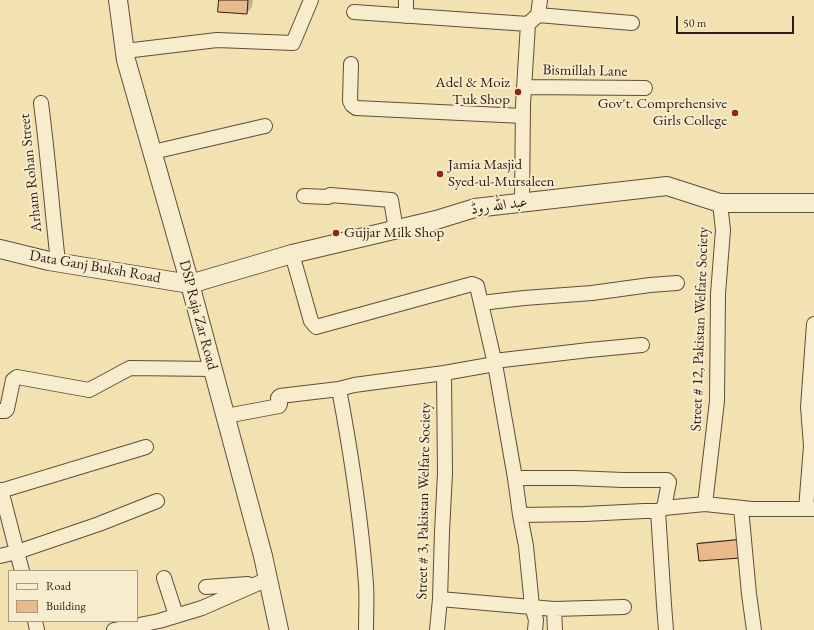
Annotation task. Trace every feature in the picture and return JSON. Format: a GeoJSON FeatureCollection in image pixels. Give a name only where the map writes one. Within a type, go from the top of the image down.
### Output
{"type":"FeatureCollection","features":[{"type":"Feature","properties":{"kind":"street","name":"DSP Raja Zar Road"},"geometry":{"type":"LineString","coordinates":[[118,0],[126,60],[226,416],[263,556],[263,581],[279,630]]}},
{"type":"Feature","properties":{"kind":"street"},"geometry":{"type":"LineString","coordinates":[[125,51],[217,40],[293,43],[311,0]]}},
{"type":"Feature","properties":{"kind":"street"},"geometry":{"type":"LineString","coordinates":[[406,0],[406,16]]}},
{"type":"Feature","properties":{"kind":"street"},"geometry":{"type":"LineString","coordinates":[[522,203],[524,87],[533,20],[540,0]]}},
{"type":"Feature","properties":{"kind":"street"},"geometry":{"type":"LineString","coordinates":[[354,12],[406,16],[632,23]]}},
{"type":"Feature","properties":{"kind":"street"},"geometry":{"type":"LineString","coordinates":[[352,64],[350,101],[356,108],[523,116]]}},
{"type":"Feature","properties":{"kind":"street","name":"Bismillah Lane"},"geometry":{"type":"LineString","coordinates":[[524,87],[645,88]]}},
{"type":"Feature","properties":{"kind":"street","name":"Arham Rohan Street"},"geometry":{"type":"LineString","coordinates":[[41,103],[47,145],[58,262]]}},
{"type":"Feature","properties":{"kind":"street"},"geometry":{"type":"LineString","coordinates":[[153,152],[265,126]]}},
{"type":"Feature","properties":{"kind":"street","name":"عبد اللہ روڈ"},"geometry":{"type":"LineString","coordinates":[[190,284],[292,254],[436,220],[475,208],[667,186],[720,203],[814,203]]}},
{"type":"Feature","properties":{"kind":"street"},"geometry":{"type":"LineString","coordinates":[[304,196],[328,197],[330,194],[391,200],[396,230]]}},
{"type":"Feature","properties":{"kind":"street","name":"Street # 12, Pakistan Welfare Society"},"geometry":{"type":"LineString","coordinates":[[705,504],[717,401],[718,294],[723,230],[720,203]]}},
{"type":"Feature","properties":{"kind":"street","name":"Data Ganj Buksh Road"},"geometry":{"type":"LineString","coordinates":[[0,249],[48,261],[190,284]]}},
{"type":"Feature","properties":{"kind":"street"},"geometry":{"type":"LineString","coordinates":[[292,254],[311,321],[316,327],[472,284],[477,286],[495,362],[515,478],[526,546],[532,606],[536,620],[535,630]]}},
{"type":"Feature","properties":{"kind":"street"},"geometry":{"type":"LineString","coordinates":[[481,303],[592,293],[677,283]]}},
{"type":"Feature","properties":{"kind":"street"},"geometry":{"type":"LineString","coordinates":[[520,515],[585,514],[661,510],[705,504],[752,509],[810,509],[811,446],[808,407],[814,324]]}},
{"type":"Feature","properties":{"kind":"street"},"geometry":{"type":"LineString","coordinates":[[226,416],[278,406],[280,404],[278,398],[280,396],[339,389],[354,385],[444,373],[495,362],[642,345]]}},
{"type":"Feature","properties":{"kind":"street"},"geometry":{"type":"LineString","coordinates":[[0,411],[2,412],[7,409],[13,380],[17,377],[90,390],[130,368],[213,369]]}},
{"type":"Feature","properties":{"kind":"street","name":"Street # 3, Pakistan Welfare Society"},"geometry":{"type":"LineString","coordinates":[[437,630],[440,599],[445,472],[444,373]]}},
{"type":"Feature","properties":{"kind":"street"},"geometry":{"type":"LineString","coordinates":[[339,389],[354,475],[361,531],[366,585],[366,630]]}},
{"type":"Feature","properties":{"kind":"street"},"geometry":{"type":"LineString","coordinates":[[22,570],[0,491],[146,447]]}},
{"type":"Feature","properties":{"kind":"street"},"geometry":{"type":"LineString","coordinates":[[515,478],[667,480],[669,482],[661,510],[666,630]]}},
{"type":"Feature","properties":{"kind":"street"},"geometry":{"type":"LineString","coordinates":[[0,556],[17,552],[99,524],[158,501]]}},
{"type":"Feature","properties":{"kind":"street"},"geometry":{"type":"LineString","coordinates":[[741,508],[754,630]]}},
{"type":"Feature","properties":{"kind":"street"},"geometry":{"type":"LineString","coordinates":[[164,578],[176,616]]}},
{"type":"Feature","properties":{"kind":"street"},"geometry":{"type":"LineString","coordinates":[[206,587],[263,581]]}},
{"type":"Feature","properties":{"kind":"street"},"geometry":{"type":"LineString","coordinates":[[114,630],[159,621],[202,608],[263,581]]}},
{"type":"Feature","properties":{"kind":"street"},"geometry":{"type":"LineString","coordinates":[[440,599],[554,609],[624,607]]}},
{"type":"Feature","properties":{"kind":"street"},"geometry":{"type":"LineString","coordinates":[[554,609],[555,630]]}},
{"type":"Feature","properties":{"kind":"building"},"geometry":{"type":"Polygon","coordinates":[[[219,0],[248,0],[247,14],[218,12],[219,0]]]}},
{"type":"Feature","properties":{"kind":"building"},"geometry":{"type":"Polygon","coordinates":[[[738,540],[740,558],[699,561],[697,544],[738,540]]]}},
{"type":"Feature","properties":{"kind":"place","name":"Adel & Moiz Tuk Shop"},"geometry":{"type":"Point","coordinates":[518,92]}},
{"type":"Feature","properties":{"kind":"place","name":"Gov't. Comprehensive Girls College"},"geometry":{"type":"Point","coordinates":[735,113]}},
{"type":"Feature","properties":{"kind":"place","name":"Jamia Masjid Syed-ul-Mursaleen"},"geometry":{"type":"Point","coordinates":[440,174]}},
{"type":"Feature","properties":{"kind":"place","name":"Gujjar Milk Shop"},"geometry":{"type":"Point","coordinates":[336,233]}}]}
